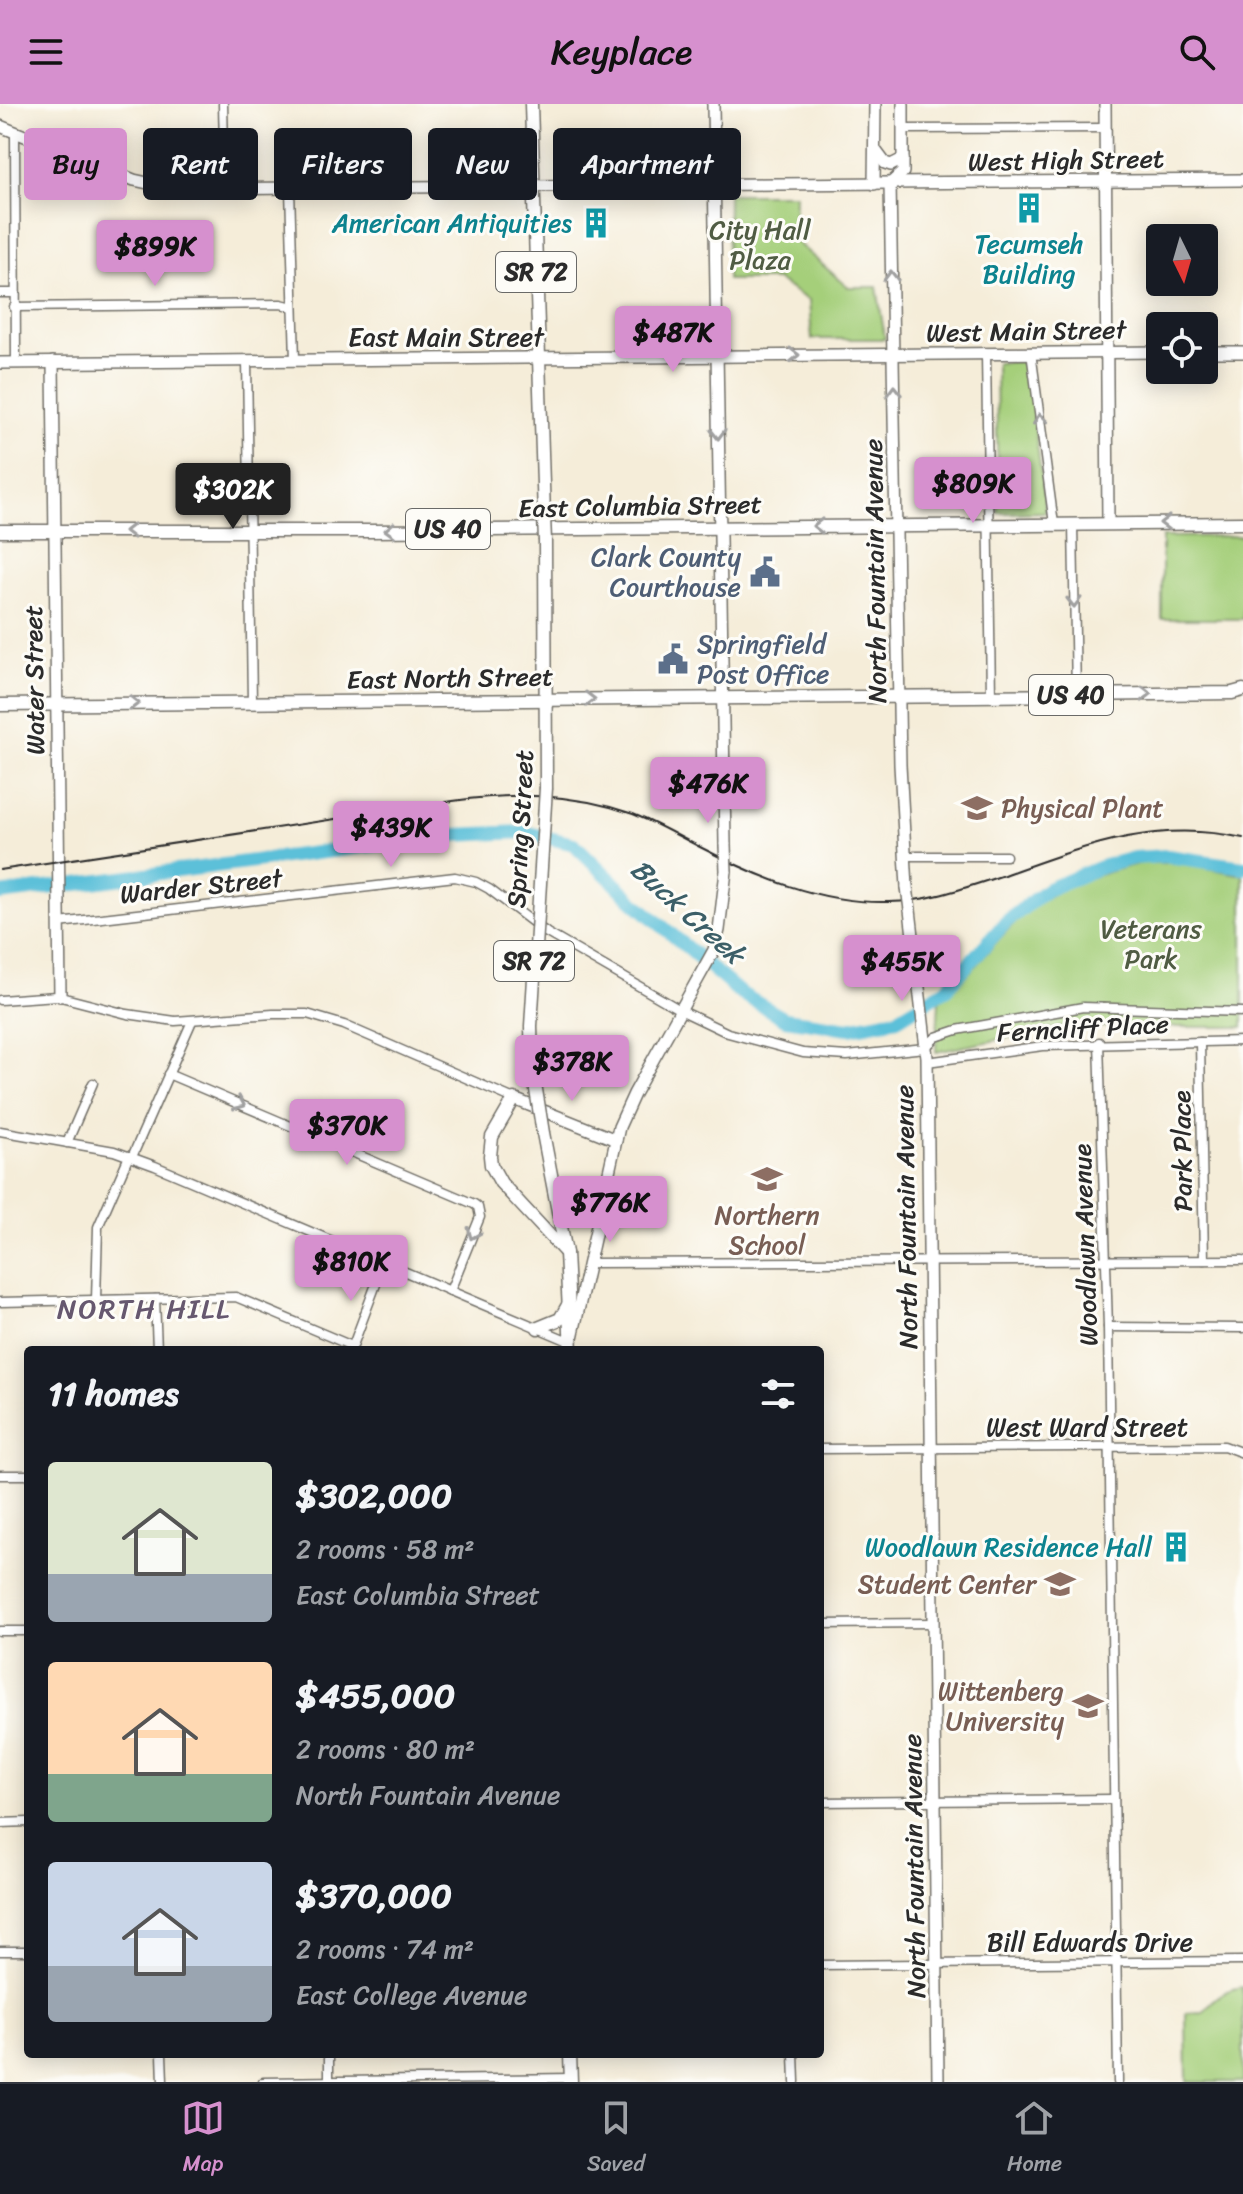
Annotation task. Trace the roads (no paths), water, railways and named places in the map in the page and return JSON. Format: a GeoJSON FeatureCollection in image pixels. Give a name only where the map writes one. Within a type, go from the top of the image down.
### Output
{"type":"FeatureCollection","features":[{"type":"Feature","properties":{"kind":"main road","name":"SR 72"},"geometry":{"type":"LineString","coordinates":[[531,106],[532,128]]}},
{"type":"Feature","properties":{"kind":"main road","name":"SR 72"},"geometry":{"type":"LineString","coordinates":[[534,200],[545,541],[546,699]]}},
{"type":"Feature","properties":{"kind":"main road","name":"US 40"},"geometry":{"type":"LineString","coordinates":[[896,525],[1243,523]]}},
{"type":"Feature","properties":{"kind":"main road","name":"East Columbia Street"},"geometry":{"type":"LineString","coordinates":[[0,531],[896,525]]}},
{"type":"Feature","properties":{"kind":"main road","name":"US 40"},"geometry":{"type":"LineString","coordinates":[[900,697],[1232,693],[1243,690]]}},
{"type":"Feature","properties":{"kind":"main road","name":"East North Street"},"geometry":{"type":"LineString","coordinates":[[0,705],[900,697]]}},
{"type":"Feature","properties":{"kind":"main road","name":"Spring Street"},"geometry":{"type":"LineString","coordinates":[[546,699],[546,788],[531,1026],[532,1065],[566,1253],[571,1346]]}},
{"type":"Feature","properties":{"kind":"main road"},"geometry":{"type":"LineString","coordinates":[[514,1099],[492,1137],[491,1165],[501,1183],[566,1253]]}},
{"type":"Feature","properties":{"kind":"main road"},"geometry":{"type":"LineString","coordinates":[[538,1328],[560,1319],[567,1311],[570,1298]]}},
{"type":"Feature","properties":{"kind":"main road"},"geometry":{"type":"LineString","coordinates":[[570,2058],[571,2080]]}},
{"type":"Feature","properties":{"kind":"street"},"geometry":{"type":"LineString","coordinates":[[223,104],[224,128]]}},
{"type":"Feature","properties":{"kind":"street"},"geometry":{"type":"LineString","coordinates":[[713,104],[713,128]]}},
{"type":"Feature","properties":{"kind":"street"},"geometry":{"type":"LineString","coordinates":[[874,184],[875,104]]}},
{"type":"Feature","properties":{"kind":"street"},"geometry":{"type":"LineString","coordinates":[[890,184],[903,172],[903,104]]}},
{"type":"Feature","properties":{"kind":"street"},"geometry":{"type":"LineString","coordinates":[[1105,104],[1108,524]]}},
{"type":"Feature","properties":{"kind":"street","name":"West High Street"},"geometry":{"type":"LineString","coordinates":[[0,126],[143,183]]}},
{"type":"Feature","properties":{"kind":"street"},"geometry":{"type":"LineString","coordinates":[[904,129],[1105,128]]}},
{"type":"Feature","properties":{"kind":"street"},"geometry":{"type":"LineString","coordinates":[[15,132],[8,293],[14,307],[16,363]]}},
{"type":"Feature","properties":{"kind":"street"},"geometry":{"type":"LineString","coordinates":[[876,151],[885,163],[891,165],[903,159]]}},
{"type":"Feature","properties":{"kind":"street","name":"West High Street"},"geometry":{"type":"LineString","coordinates":[[741,185],[1243,180]]}},
{"type":"Feature","properties":{"kind":"street","name":"North Fountain Avenue"},"geometry":{"type":"LineString","coordinates":[[890,184],[905,856],[915,973],[927,1062],[938,2082]]}},
{"type":"Feature","properties":{"kind":"street"},"geometry":{"type":"LineString","coordinates":[[290,200],[295,360]]}},
{"type":"Feature","properties":{"kind":"street"},"geometry":{"type":"LineString","coordinates":[[0,1131],[130,1157],[538,1328],[571,1346],[616,1140],[634,1094],[694,990],[714,950],[719,932],[726,871],[714,200]]}},
{"type":"Feature","properties":{"kind":"street"},"geometry":{"type":"LineString","coordinates":[[14,307],[218,304],[281,304],[293,307]]}},
{"type":"Feature","properties":{"kind":"street"},"geometry":{"type":"LineString","coordinates":[[1031,352],[1054,524]]}},
{"type":"Feature","properties":{"kind":"street","name":"West Main Street"},"geometry":{"type":"LineString","coordinates":[[893,354],[1146,352]]}},
{"type":"Feature","properties":{"kind":"street"},"geometry":{"type":"LineString","coordinates":[[1218,352],[1243,352]]}},
{"type":"Feature","properties":{"kind":"street"},"geometry":{"type":"LineString","coordinates":[[986,353],[991,696]]}},
{"type":"Feature","properties":{"kind":"street","name":"East Main Street"},"geometry":{"type":"LineString","coordinates":[[0,363],[893,354]]}},
{"type":"Feature","properties":{"kind":"street"},"geometry":{"type":"LineString","coordinates":[[247,360],[252,702]]}},
{"type":"Feature","properties":{"kind":"street","name":"Water Street"},"geometry":{"type":"LineString","coordinates":[[53,362],[60,996]]}},
{"type":"Feature","properties":{"kind":"street"},"geometry":{"type":"LineString","coordinates":[[1073,524],[1076,695]]}},
{"type":"Feature","properties":{"kind":"street"},"geometry":{"type":"LineString","coordinates":[[905,856],[1006,856]]}},
{"type":"Feature","properties":{"kind":"street","name":"Warder Street"},"geometry":{"type":"LineString","coordinates":[[59,918],[455,877],[489,889],[547,933],[682,1011],[728,1033],[803,1053],[847,1056],[925,1048]]}},
{"type":"Feature","properties":{"kind":"street"},"geometry":{"type":"LineString","coordinates":[[0,1000],[60,996],[153,1019],[192,1021],[295,1013],[323,1018],[616,1140]]}},
{"type":"Feature","properties":{"kind":"street"},"geometry":{"type":"LineString","coordinates":[[925,1048],[936,1037],[957,1030],[1083,1007],[1243,1012]]}},
{"type":"Feature","properties":{"kind":"street"},"geometry":{"type":"LineString","coordinates":[[96,1300],[98,1227],[192,1021]]}},
{"type":"Feature","properties":{"kind":"street","name":"Ferncliff Place"},"geometry":{"type":"LineString","coordinates":[[927,1062],[1043,1046],[1099,1042],[1243,1041]]}},
{"type":"Feature","properties":{"kind":"street","name":"Woodlawn Avenue"},"geometry":{"type":"LineString","coordinates":[[1099,1042],[1108,1327],[1114,1799]]}},
{"type":"Feature","properties":{"kind":"street","name":"Park Place"},"geometry":{"type":"LineString","coordinates":[[1200,1042],[1204,1260]]}},
{"type":"Feature","properties":{"kind":"street"},"geometry":{"type":"LineString","coordinates":[[168,1074],[478,1207],[480,1217],[450,1291]]}},
{"type":"Feature","properties":{"kind":"street"},"geometry":{"type":"LineString","coordinates":[[67,1143],[93,1083]]}},
{"type":"Feature","properties":{"kind":"street"},"geometry":{"type":"LineString","coordinates":[[589,1263],[1243,1260]]}},
{"type":"Feature","properties":{"kind":"street"},"geometry":{"type":"LineString","coordinates":[[353,1346],[384,1263]]}},
{"type":"Feature","properties":{"kind":"street"},"geometry":{"type":"LineString","coordinates":[[0,1302],[236,1297],[347,1346]]}},
{"type":"Feature","properties":{"kind":"street"},"geometry":{"type":"LineString","coordinates":[[155,1299],[157,1346]]}},
{"type":"Feature","properties":{"kind":"street"},"geometry":{"type":"LineString","coordinates":[[1108,1327],[1243,1328]]}},
{"type":"Feature","properties":{"kind":"street","name":"West Ward Street"},"geometry":{"type":"LineString","coordinates":[[824,1449],[1224,1446],[1243,1453]]}},
{"type":"Feature","properties":{"kind":"street"},"geometry":{"type":"LineString","coordinates":[[0,1475],[24,1475]]}},
{"type":"Feature","properties":{"kind":"street"},"geometry":{"type":"LineString","coordinates":[[824,1624],[933,1623]]}},
{"type":"Feature","properties":{"kind":"street"},"geometry":{"type":"LineString","coordinates":[[0,1631],[24,1631]]}},
{"type":"Feature","properties":{"kind":"street"},"geometry":{"type":"LineString","coordinates":[[824,1802],[1114,1799],[1118,2082]]}},
{"type":"Feature","properties":{"kind":"street"},"geometry":{"type":"LineString","coordinates":[[0,1823],[24,1822]]}},
{"type":"Feature","properties":{"kind":"street"},"geometry":{"type":"LineString","coordinates":[[0,1951],[24,1951]]}},
{"type":"Feature","properties":{"kind":"street","name":"Bill Edwards Drive"},"geometry":{"type":"LineString","coordinates":[[824,1965],[1243,1961]]}},
{"type":"Feature","properties":{"kind":"street"},"geometry":{"type":"LineString","coordinates":[[162,2058],[163,2082]]}},
{"type":"Feature","properties":{"kind":"street"},"geometry":{"type":"LineString","coordinates":[[329,2058],[329,2082]]}},
{"type":"Feature","properties":{"kind":"street"},"geometry":{"type":"LineString","coordinates":[[794,2058],[795,2082]]}},
{"type":"Feature","properties":{"kind":"street"},"geometry":{"type":"LineString","coordinates":[[263,2082],[571,2080]]}},
{"type":"Feature","properties":{"kind":"waterway","name":"Buck Creek"},"geometry":{"type":"LineString","coordinates":[[0,894],[454,835],[524,832],[574,844],[634,902],[740,993],[785,1019],[849,1028],[897,1019],[946,989],[1006,922],[1046,890],[1101,867],[1134,858],[1167,856],[1243,867]]}},
{"type":"Feature","properties":{"kind":"railway"},"geometry":{"type":"LineString","coordinates":[[0,870],[498,796],[566,798],[611,807],[650,821],[767,878],[814,893],[863,901],[889,902],[931,897],[1090,846],[1149,834],[1179,831],[1243,838]]}},
{"type":"Feature","properties":{"kind":"place","name":"Tecumseh Building"},"geometry":{"type":"Point","coordinates":[1029,208]}},
{"type":"Feature","properties":{"kind":"place","name":"American Antiquities"},"geometry":{"type":"Point","coordinates":[596,223]}},
{"type":"Feature","properties":{"kind":"place","name":"Clark County Courthouse"},"geometry":{"type":"Point","coordinates":[765,572]}},
{"type":"Feature","properties":{"kind":"place","name":"Springfield Post Office"},"geometry":{"type":"Point","coordinates":[673,659]}},
{"type":"Feature","properties":{"kind":"place","name":"Physical Plant"},"geometry":{"type":"Point","coordinates":[977,808]}},
{"type":"Feature","properties":{"kind":"place","name":"Northern School"},"geometry":{"type":"Point","coordinates":[767,1179]}},
{"type":"Feature","properties":{"kind":"place","name":"Woodlawn Residence Hall"},"geometry":{"type":"Point","coordinates":[1176,1547]}},
{"type":"Feature","properties":{"kind":"place","name":"Student Center"},"geometry":{"type":"Point","coordinates":[1060,1584]}},
{"type":"Feature","properties":{"kind":"place","name":"Wittenberg University"},"geometry":{"type":"Point","coordinates":[1088,1706]}},
{"type":"Feature","properties":{"kind":"district","name":"NORTH HILL"},"geometry":{"type":"Point","coordinates":[144,1308]}},
{"type":"Feature","properties":{"kind":"park label","name":"City Hall Plaza"},"geometry":{"type":"Point","coordinates":[760,245]}},
{"type":"Feature","properties":{"kind":"park label","name":"Veterans Park"},"geometry":{"type":"Point","coordinates":[1151,944]}}]}
